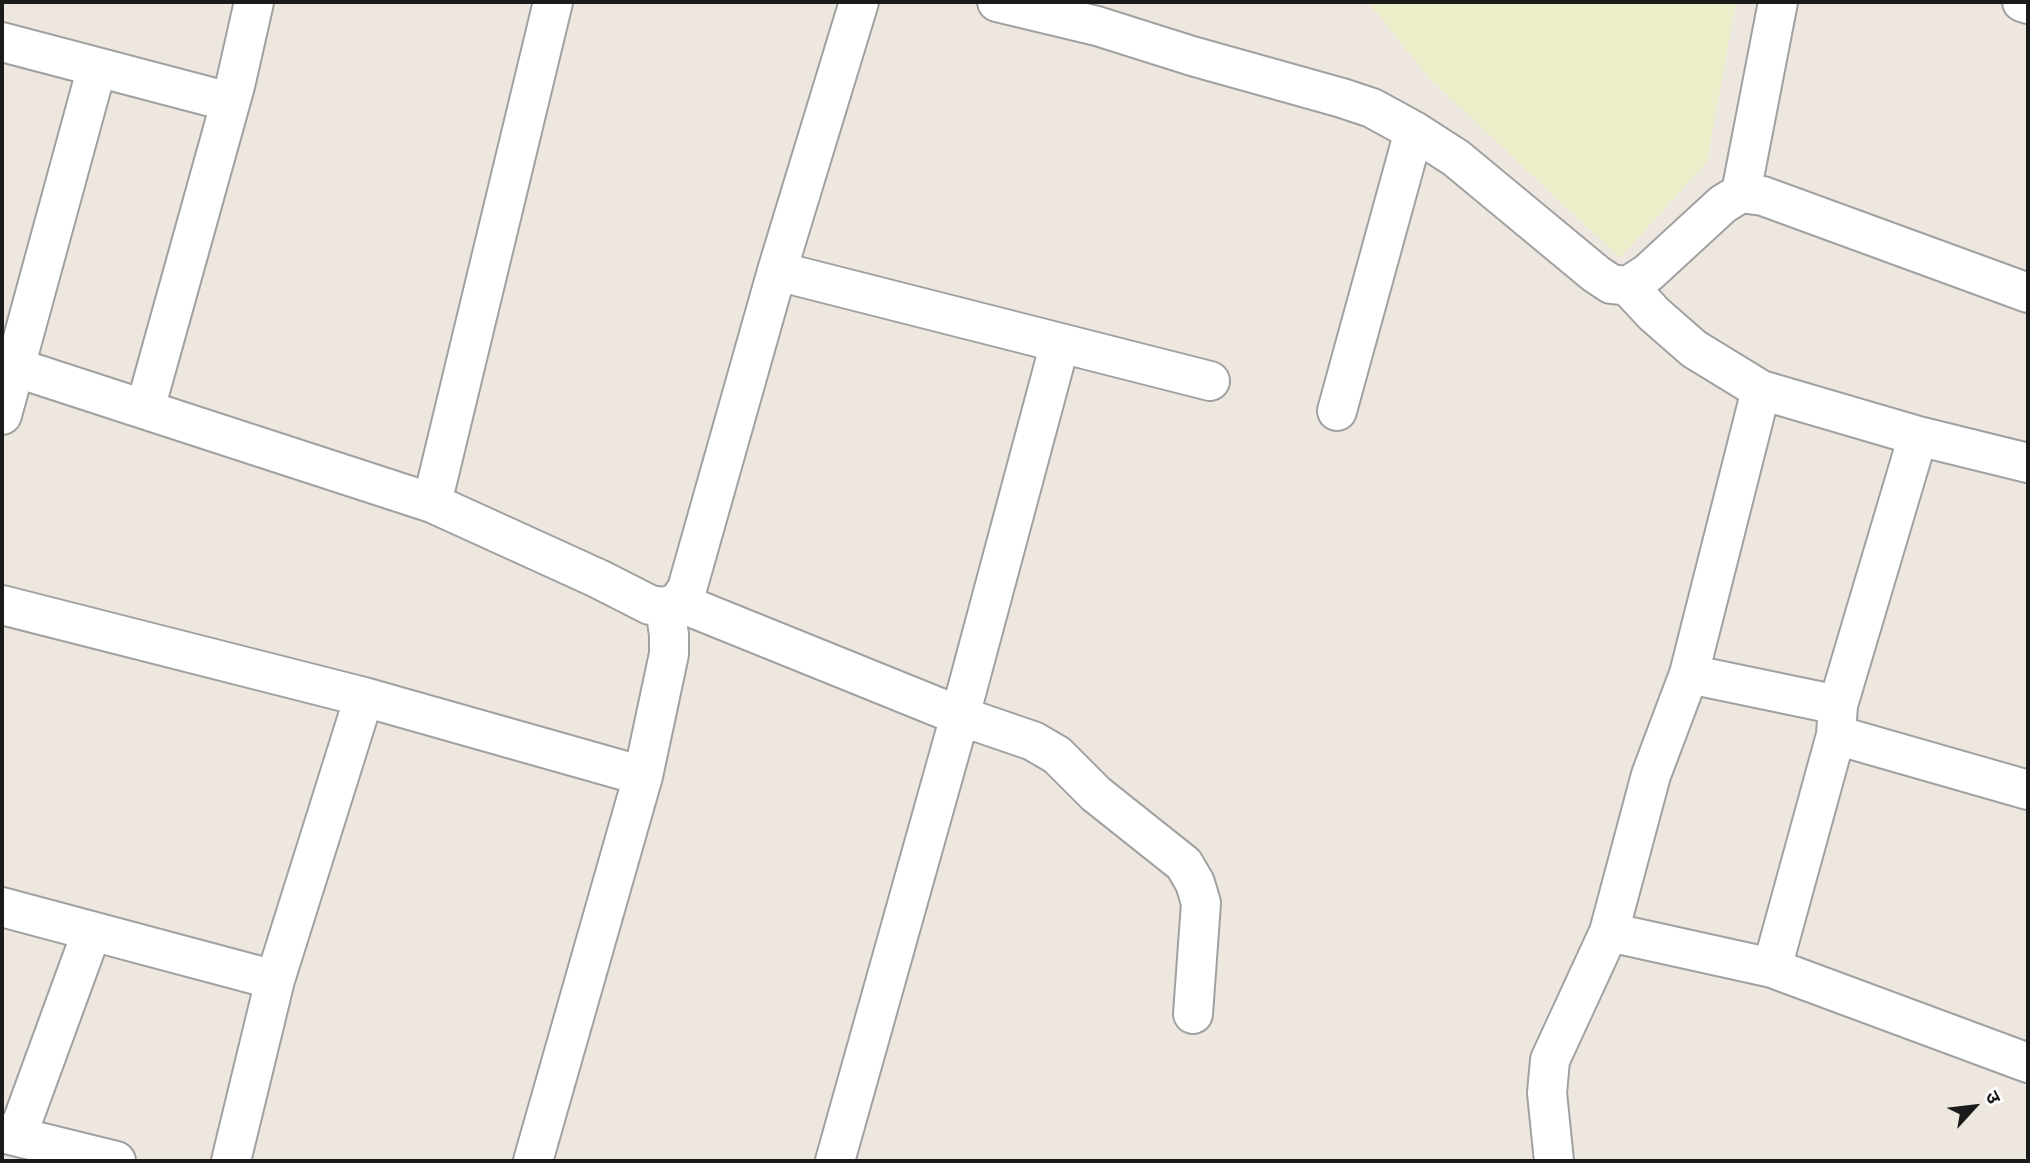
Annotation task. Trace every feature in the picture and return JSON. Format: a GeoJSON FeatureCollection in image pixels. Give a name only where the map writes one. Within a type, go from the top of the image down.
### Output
{"type":"FeatureCollection","features":[{"type":"Feature","properties":{"kind":"street"},"geometry":{"type":"LineString","coordinates":[[145,409],[230,102],[254,2]]}},
{"type":"Feature","properties":{"kind":"street"},"geometry":{"type":"LineString","coordinates":[[432,503],[553,2]]}},
{"type":"Feature","properties":{"kind":"street"},"geometry":{"type":"LineString","coordinates":[[533,1161],[643,776],[669,654],[671,605],[687,589],[777,271],[859,2]]}},
{"type":"Feature","properties":{"kind":"street"},"geometry":{"type":"LineString","coordinates":[[997,2],[1100,14],[1192,56],[1372,108],[1456,158],[1611,284],[1628,286],[1648,273],[1723,204],[1741,192],[1763,196],[2028,293]]}},
{"type":"Feature","properties":{"kind":"street"},"geometry":{"type":"LineString","coordinates":[[1741,192],[1778,2]]}},
{"type":"Feature","properties":{"kind":"street"},"geometry":{"type":"LineString","coordinates":[[2022,2],[2028,4]]}},
{"type":"Feature","properties":{"kind":"street"},"geometry":{"type":"LineString","coordinates":[[2,42],[230,102]]}},
{"type":"Feature","properties":{"kind":"street"},"geometry":{"type":"LineString","coordinates":[[2,415],[8,365],[97,67]]}},
{"type":"Feature","properties":{"kind":"street"},"geometry":{"type":"LineString","coordinates":[[1337,411],[1414,131]]}},
{"type":"Feature","properties":{"kind":"street"},"geometry":{"type":"LineString","coordinates":[[777,271],[1210,381]]}},
{"type":"Feature","properties":{"kind":"street"},"geometry":{"type":"LineString","coordinates":[[1628,286],[1654,314],[1695,349],[1761,390],[1918,436],[2028,463]]}},
{"type":"Feature","properties":{"kind":"street"},"geometry":{"type":"LineString","coordinates":[[835,1161],[960,716],[1060,343]]}},
{"type":"Feature","properties":{"kind":"street"},"geometry":{"type":"LineString","coordinates":[[8,365],[432,503],[650,605],[671,605],[960,716],[1033,741],[1057,755],[1096,794],[1184,864],[1195,883],[1201,903],[1193,1014]]}},
{"type":"Feature","properties":{"kind":"street"},"geometry":{"type":"LineString","coordinates":[[1554,1161],[1547,1093],[1550,1060],[1609,932],[1651,775],[1689,674],[1761,390]]}},
{"type":"Feature","properties":{"kind":"street"},"geometry":{"type":"LineString","coordinates":[[1772,968],[1837,720],[1918,436]]}},
{"type":"Feature","properties":{"kind":"street"},"geometry":{"type":"LineString","coordinates":[[2,605],[364,697],[643,776]]}},
{"type":"Feature","properties":{"kind":"street"},"geometry":{"type":"LineString","coordinates":[[1689,674],[1837,720],[2028,790]]}},
{"type":"Feature","properties":{"kind":"street"},"geometry":{"type":"LineString","coordinates":[[231,1161],[275,980],[364,697]]}},
{"type":"Feature","properties":{"kind":"street"},"geometry":{"type":"LineString","coordinates":[[2,907],[275,980]]}},
{"type":"Feature","properties":{"kind":"street"},"geometry":{"type":"LineString","coordinates":[[92,931],[9,1135],[116,1161]]}},
{"type":"Feature","properties":{"kind":"street"},"geometry":{"type":"LineString","coordinates":[[1609,932],[1772,968],[2028,1063]]}},
{"type":"Feature","properties":{"kind":"green space"},"geometry":{"type":"Polygon","coordinates":[[[1368,2],[1736,2],[1707,162],[1620,258],[1428,77],[1368,2]]]}}]}
